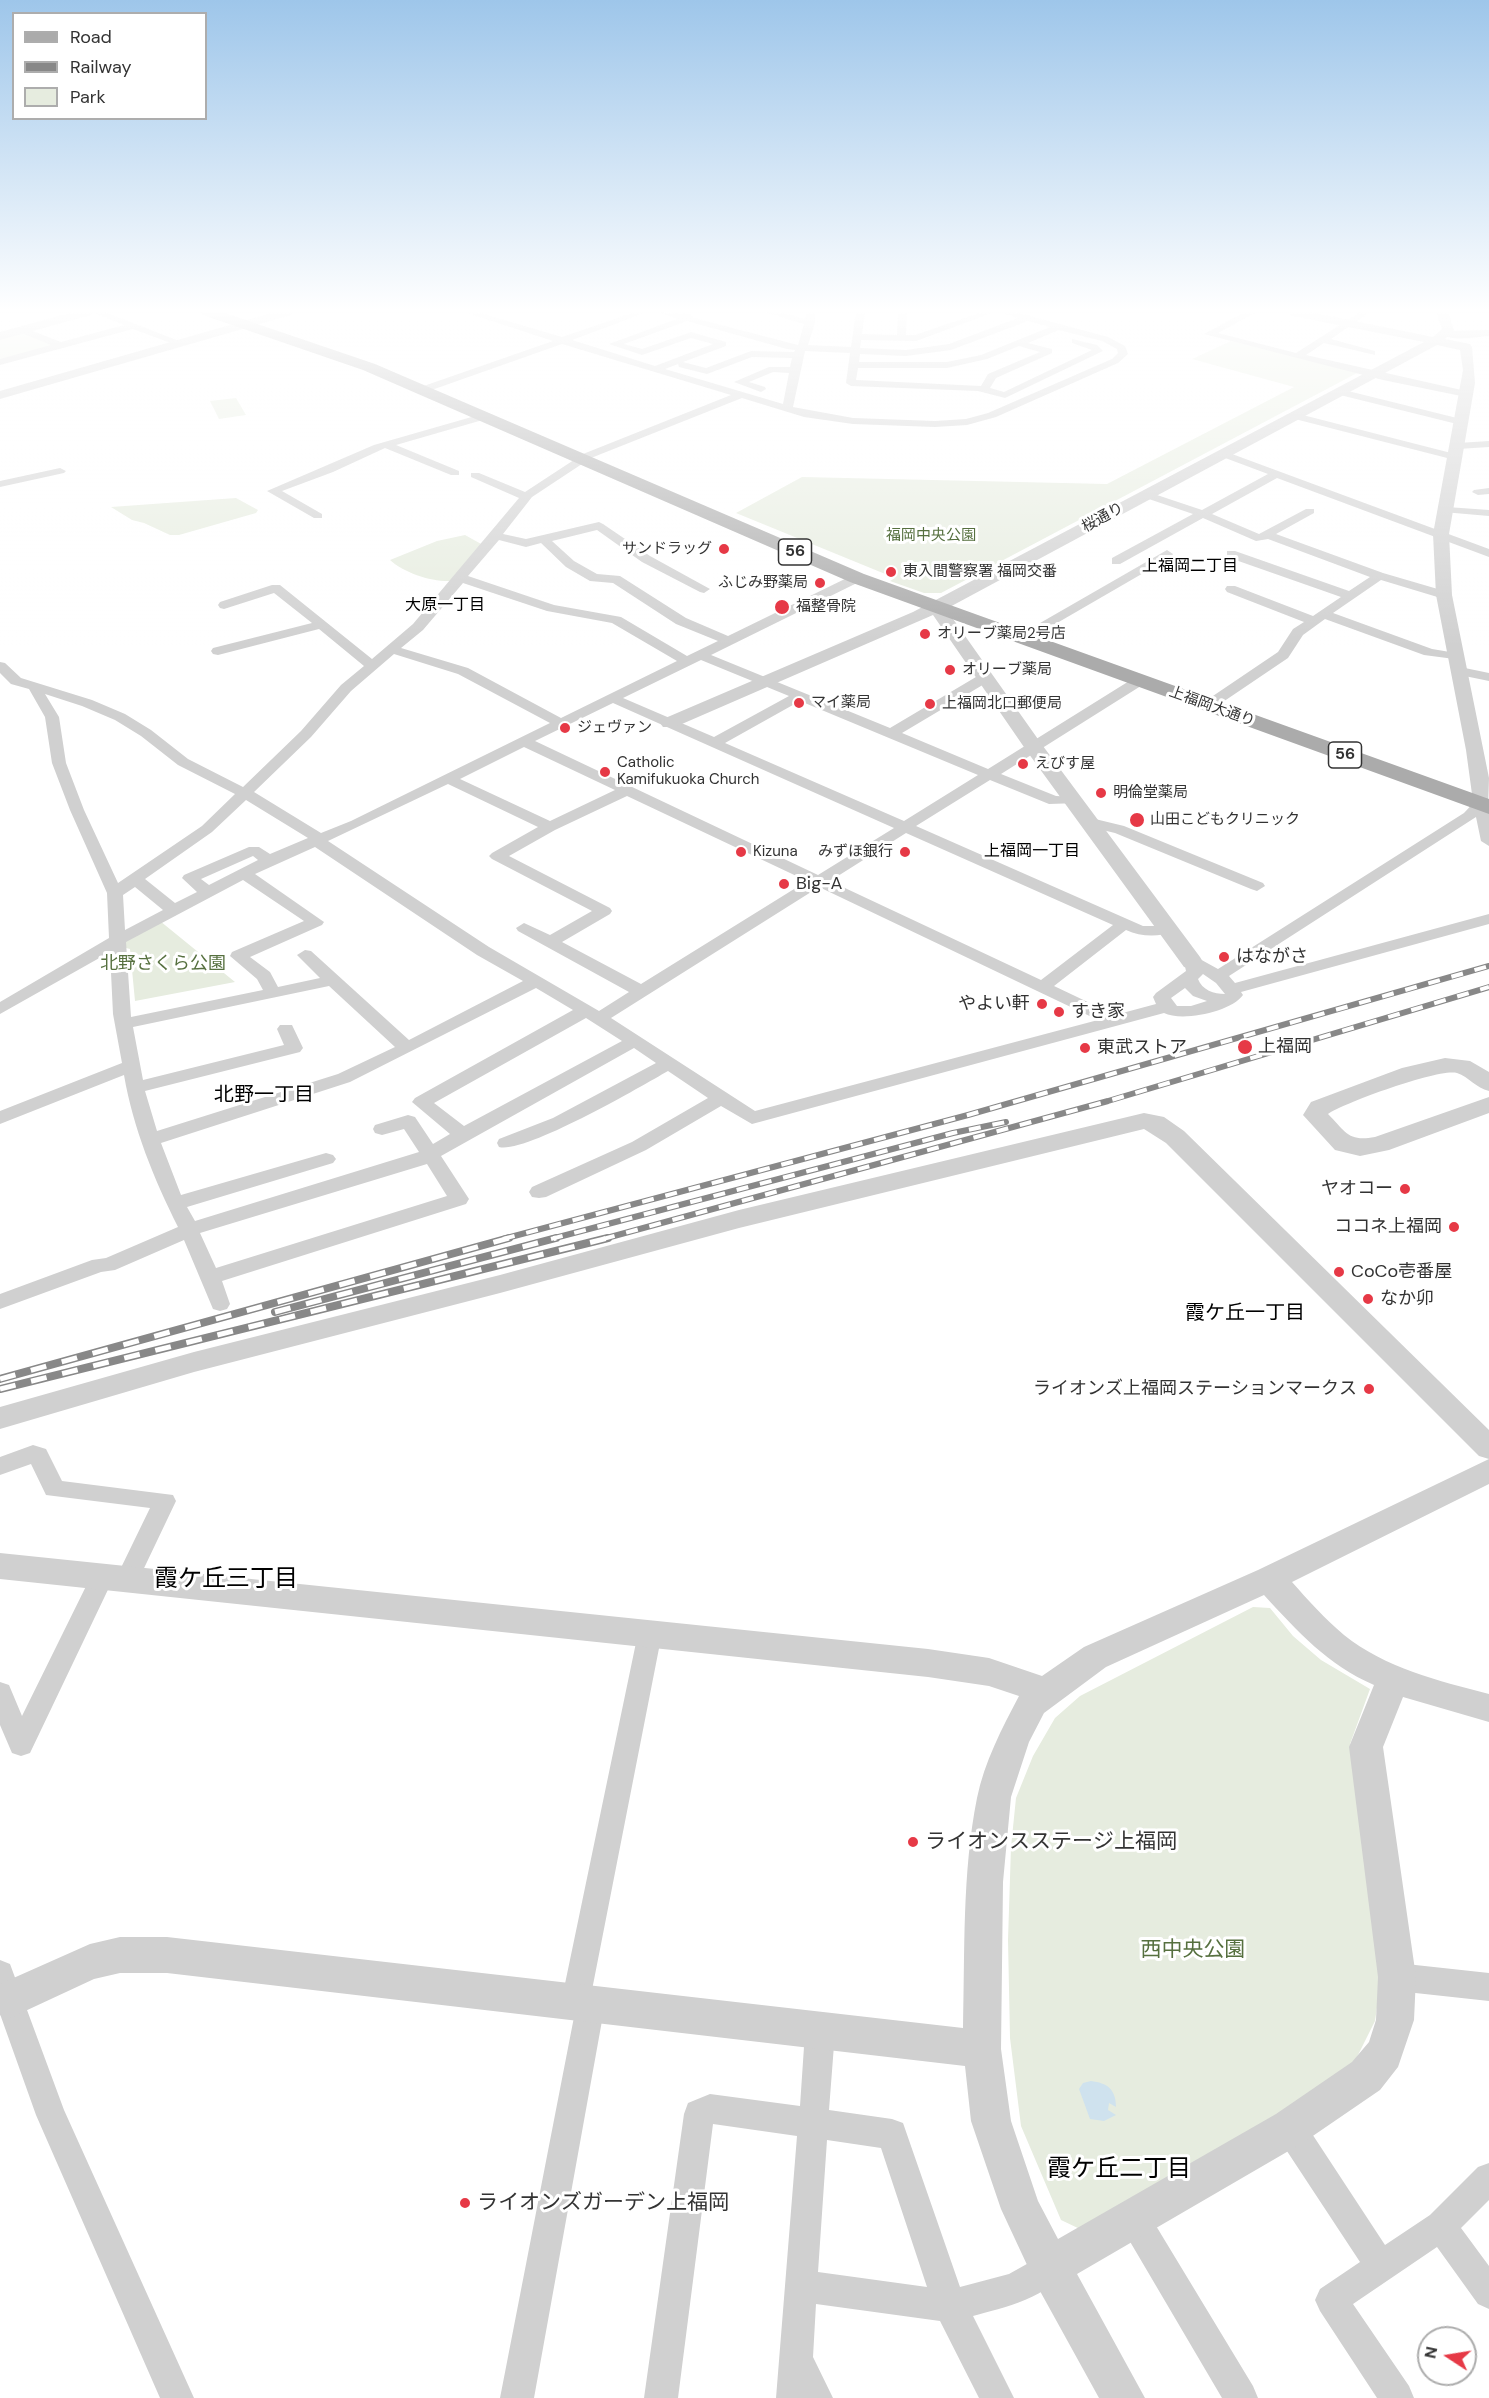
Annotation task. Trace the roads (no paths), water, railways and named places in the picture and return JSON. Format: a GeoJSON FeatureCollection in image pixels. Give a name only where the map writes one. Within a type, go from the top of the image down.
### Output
{"type":"FeatureCollection","features":[{"type":"Feature","properties":{"kind":"main road","name":"56"},"geometry":{"type":"LineString","coordinates":[[499,424],[857,578],[936,607]]}},
{"type":"Feature","properties":{"kind":"main road","name":"上福岡大通り"},"geometry":{"type":"LineString","coordinates":[[936,607],[1485,805]]}},
{"type":"Feature","properties":{"kind":"street"},"geometry":{"type":"LineString","coordinates":[[318,516],[273,491],[304,481],[387,444],[458,424]]}},
{"type":"Feature","properties":{"kind":"street"},"geometry":{"type":"LineString","coordinates":[[115,893],[207,829],[306,734],[346,688],[428,616],[497,536],[526,497],[582,459],[669,424]]}},
{"type":"Feature","properties":{"kind":"street","name":"桜通り"},"geometry":{"type":"LineString","coordinates":[[669,723],[936,607],[1280,424]]}},
{"type":"Feature","properties":{"kind":"street"},"geometry":{"type":"LineString","coordinates":[[1336,424],[1457,447],[1489,444]]}},
{"type":"Feature","properties":{"kind":"street"},"geometry":{"type":"LineString","coordinates":[[1461,424],[1441,534],[1444,595],[1482,751],[1482,794],[1489,842]]}},
{"type":"Feature","properties":{"kind":"street"},"geometry":{"type":"LineString","coordinates":[[1457,447],[1489,434]]}},
{"type":"Feature","properties":{"kind":"street"},"geometry":{"type":"LineString","coordinates":[[387,444],[455,473]]}},
{"type":"Feature","properties":{"kind":"street"},"geometry":{"type":"LineString","coordinates":[[1224,454],[1489,553]]}},
{"type":"Feature","properties":{"kind":"street"},"geometry":{"type":"LineString","coordinates":[[0,484],[60,471]]}},
{"type":"Feature","properties":{"kind":"street"},"geometry":{"type":"LineString","coordinates":[[1116,561],[1278,473]]}},
{"type":"Feature","properties":{"kind":"street"},"geometry":{"type":"LineString","coordinates":[[475,475],[526,497]]}},
{"type":"Feature","properties":{"kind":"street"},"geometry":{"type":"LineString","coordinates":[[1147,495],[1379,576],[1444,595]]}},
{"type":"Feature","properties":{"kind":"street"},"geometry":{"type":"LineString","coordinates":[[1447,510],[1489,513]]}},
{"type":"Feature","properties":{"kind":"street"},"geometry":{"type":"LineString","coordinates":[[1310,511],[1231,554],[1350,596]]}},
{"type":"Feature","properties":{"kind":"street"},"geometry":{"type":"LineString","coordinates":[[497,536],[522,543],[599,526],[646,559],[704,589]]}},
{"type":"Feature","properties":{"kind":"street"},"geometry":{"type":"LineString","coordinates":[[543,539],[570,564],[594,578],[616,579],[681,621],[729,641]]}},
{"type":"Feature","properties":{"kind":"street"},"geometry":{"type":"LineString","coordinates":[[1021,638],[1167,554],[1145,544]]}},
{"type":"Feature","properties":{"kind":"street"},"geometry":{"type":"LineString","coordinates":[[1209,705],[1283,655],[1298,632],[1379,576]]}},
{"type":"Feature","properties":{"kind":"street"},"geometry":{"type":"LineString","coordinates":[[461,578],[498,588],[547,607],[616,620],[687,662]]}},
{"type":"Feature","properties":{"kind":"street"},"geometry":{"type":"LineString","coordinates":[[0,1009],[118,940],[243,873],[449,779],[857,578]]}},
{"type":"Feature","properties":{"kind":"street"},"geometry":{"type":"LineString","coordinates":[[224,605],[276,588],[372,666]]}},
{"type":"Feature","properties":{"kind":"street"},"geometry":{"type":"LineString","coordinates":[[1231,589],[1429,652],[1489,677]]}},
{"type":"Feature","properties":{"kind":"street"},"geometry":{"type":"LineString","coordinates":[[936,607],[1033,746],[1168,929],[1192,971],[1191,985],[1207,996],[1229,994]]}},
{"type":"Feature","properties":{"kind":"street"},"geometry":{"type":"LineString","coordinates":[[218,651],[320,625]]}},
{"type":"Feature","properties":{"kind":"street"},"geometry":{"type":"LineString","coordinates":[[392,649],[463,672],[562,724]]}},
{"type":"Feature","properties":{"kind":"street"},"geometry":{"type":"LineString","coordinates":[[700,655],[763,683],[991,773],[1054,801],[1074,800]]}},
{"type":"Feature","properties":{"kind":"street"},"geometry":{"type":"LineString","coordinates":[[0,666],[16,681],[71,698],[120,717],[183,762],[244,793],[483,951],[593,1014],[752,1118],[1165,1007]]}},
{"type":"Feature","properties":{"kind":"street"},"geometry":{"type":"LineString","coordinates":[[891,734],[986,677]]}},
{"type":"Feature","properties":{"kind":"street"},"geometry":{"type":"LineString","coordinates":[[463,1135],[421,1102],[640,991],[1139,681]]}},
{"type":"Feature","properties":{"kind":"street"},"geometry":{"type":"LineString","coordinates":[[36,688],[36,693],[44,701],[52,717],[59,763],[77,810],[115,893],[124,1024],[134,1088],[150,1140],[175,1204],[189,1230],[220,1304]]}},
{"type":"Feature","properties":{"kind":"street"},"geometry":{"type":"LineString","coordinates":[[714,743],[798,697]]}},
{"type":"Feature","properties":{"kind":"street"},"geometry":{"type":"LineString","coordinates":[[612,698],[1124,924],[1145,932],[1168,929]]}},
{"type":"Feature","properties":{"kind":"street"},"geometry":{"type":"LineString","coordinates":[[525,742],[1112,1020]]}},
{"type":"Feature","properties":{"kind":"street"},"geometry":{"type":"LineString","coordinates":[[449,779],[550,827]]}},
{"type":"Feature","properties":{"kind":"street"},"geometry":{"type":"LineString","coordinates":[[550,942],[604,911],[497,856],[550,827],[628,790]]}},
{"type":"Feature","properties":{"kind":"street"},"geometry":{"type":"LineString","coordinates":[[1216,975],[1485,805]]}},
{"type":"Feature","properties":{"kind":"street"},"geometry":{"type":"LineString","coordinates":[[1091,823],[1119,829],[1257,886]]}},
{"type":"Feature","properties":{"kind":"street"},"geometry":{"type":"LineString","coordinates":[[209,893],[190,878],[255,850],[269,860]]}},
{"type":"Feature","properties":{"kind":"street"},"geometry":{"type":"LineString","coordinates":[[243,873],[316,922],[238,956],[264,976],[274,994]]}},
{"type":"Feature","properties":{"kind":"street"},"geometry":{"type":"LineString","coordinates":[[134,878],[173,910]]}},
{"type":"Feature","properties":{"kind":"street"},"geometry":{"type":"LineString","coordinates":[[1229,994],[1216,975],[1192,971],[1164,995],[1162,1000],[1165,1007],[1183,1013],[1229,994],[1255,982],[1286,986],[1383,959],[1402,943],[1489,919]]}},
{"type":"Feature","properties":{"kind":"street"},"geometry":{"type":"LineString","coordinates":[[1043,986],[1124,924]]}},
{"type":"Feature","properties":{"kind":"street"},"geometry":{"type":"LineString","coordinates":[[524,928],[640,991]]}},
{"type":"Feature","properties":{"kind":"street"},"geometry":{"type":"LineString","coordinates":[[305,955],[407,1048]]}},
{"type":"Feature","properties":{"kind":"street"},"geometry":{"type":"LineString","coordinates":[[124,1024],[334,980]]}},
{"type":"Feature","properties":{"kind":"street"},"geometry":{"type":"LineString","coordinates":[[150,1140],[344,1078],[537,981]]}},
{"type":"Feature","properties":{"kind":"street"},"geometry":{"type":"LineString","coordinates":[[134,1088],[294,1048],[286,1029]]}},
{"type":"Feature","properties":{"kind":"street"},"geometry":{"type":"LineString","coordinates":[[0,1302],[99,1265],[108,1265],[189,1230],[420,1160],[634,1041]]}},
{"type":"Feature","properties":{"kind":"street"},"geometry":{"type":"LineString","coordinates":[[506,1143],[560,1122],[670,1063]]}},
{"type":"Feature","properties":{"kind":"street"},"geometry":{"type":"LineString","coordinates":[[1437,1065],[1458,1065],[1474,1072],[1487,1094],[1380,1144],[1360,1148],[1344,1144],[1315,1115],[1320,1107],[1437,1065]]}},
{"type":"Feature","properties":{"kind":"street"},"geometry":{"type":"LineString","coordinates":[[0,1118],[130,1066]]}},
{"type":"Feature","properties":{"kind":"street"},"geometry":{"type":"LineString","coordinates":[[539,1192],[639,1146],[721,1098]]}},
{"type":"Feature","properties":{"kind":"street"},"geometry":{"type":"LineString","coordinates":[[210,1277],[459,1199],[408,1121],[382,1129]]}},
{"type":"Feature","properties":{"kind":"street"},"geometry":{"type":"LineString","coordinates":[[0,1418],[194,1362],[500,1284],[740,1219],[1144,1121],[1155,1123],[1175,1137],[1489,1448]]}},
{"type":"Feature","properties":{"kind":"street"},"geometry":{"type":"LineString","coordinates":[[175,1204],[326,1159]]}},
{"type":"Feature","properties":{"kind":"street"},"geometry":{"type":"LineString","coordinates":[[0,1466],[33,1454],[38,1455],[54,1489],[165,1501],[115,1576],[21,1745],[0,1693]]}},
{"type":"Feature","properties":{"kind":"street"},"geometry":{"type":"LineString","coordinates":[[1123,2398],[1020,2209],[991,2121],[982,2049],[985,1882],[994,1797],[1013,1742],[1032,1703],[1095,1657],[1237,1591],[1269,1579],[1489,1472]]}},
{"type":"Feature","properties":{"kind":"street"},"geometry":{"type":"LineString","coordinates":[[0,1567],[115,1576],[989,1672],[1048,1692]]}},
{"type":"Feature","properties":{"kind":"street"},"geometry":{"type":"LineString","coordinates":[[1269,1579],[1309,1622],[1343,1652],[1393,1680],[1447,1698],[1489,1708]]}},
{"type":"Feature","properties":{"kind":"street"},"geometry":{"type":"LineString","coordinates":[[517,2398],[583,2003],[650,1633]]}},
{"type":"Feature","properties":{"kind":"street"},"geometry":{"type":"LineString","coordinates":[[801,2286],[950,2306],[1016,2288],[1133,2217],[1290,2128],[1366,2076],[1384,2053],[1395,2020],[1396,1977],[1366,1747],[1393,1680]]}},
{"type":"Feature","properties":{"kind":"street"},"geometry":{"type":"LineString","coordinates":[[177,2398],[51,2115],[3,1993],[90,1962],[120,1955],[144,1954],[982,2049]]}},
{"type":"Feature","properties":{"kind":"street"},"geometry":{"type":"LineString","coordinates":[[1396,1977],[1489,1987]]}},
{"type":"Feature","properties":{"kind":"street"},"geometry":{"type":"LineString","coordinates":[[793,2398],[820,2032]]}},
{"type":"Feature","properties":{"kind":"street"},"geometry":{"type":"LineString","coordinates":[[661,2398],[699,2114],[710,2109],[892,2133],[950,2306],[997,2398]]}},
{"type":"Feature","properties":{"kind":"street"},"geometry":{"type":"LineString","coordinates":[[1290,2128],[1381,2266]]}},
{"type":"Feature","properties":{"kind":"street"},"geometry":{"type":"LineString","coordinates":[[1397,2398],[1331,2300],[1441,2226],[1489,2178]]}},
{"type":"Feature","properties":{"kind":"street"},"geometry":{"type":"LineString","coordinates":[[1133,2217],[1241,2398]]}},
{"type":"Feature","properties":{"kind":"street"},"geometry":{"type":"LineString","coordinates":[[1441,2226],[1489,2293]]}},
{"type":"Feature","properties":{"kind":"street"},"geometry":{"type":"LineString","coordinates":[[796,2359],[816,2398]]}},
{"type":"Feature","properties":{"kind":"water"},"geometry":{"type":"Polygon","coordinates":[[[1091,2081],[1102,2083],[1110,2088],[1116,2101],[1116,2107],[1109,2103],[1108,2110],[1116,2115],[1104,2121],[1090,2119],[1079,2089],[1083,2083],[1091,2081]]]}},
{"type":"Feature","properties":{"kind":"railway"},"geometry":{"type":"LineString","coordinates":[[503,1239],[968,1115],[1489,966]]}},
{"type":"Feature","properties":{"kind":"railway"},"geometry":{"type":"LineString","coordinates":[[603,1239],[1108,1101],[1489,987]]}},
{"type":"Feature","properties":{"kind":"railway"},"geometry":{"type":"LineString","coordinates":[[551,1239],[953,1133],[1006,1122]]}},
{"type":"Feature","properties":{"kind":"railway"},"geometry":{"type":"LineString","coordinates":[[0,1379],[509,1238]]}},
{"type":"Feature","properties":{"kind":"railway"},"geometry":{"type":"LineString","coordinates":[[275,1312],[556,1238]]}},
{"type":"Feature","properties":{"kind":"railway"},"geometry":{"type":"LineString","coordinates":[[0,1389],[608,1238]]}},
{"type":"Feature","properties":{"kind":"place","name":"サンドラッグ"},"geometry":{"type":"Point","coordinates":[724,549]}},
{"type":"Feature","properties":{"kind":"place","name":"東入間警察署 福岡交番"},"geometry":{"type":"Point","coordinates":[891,572]}},
{"type":"Feature","properties":{"kind":"place","name":"ふじみ野薬局"},"geometry":{"type":"Point","coordinates":[820,583]}},
{"type":"Feature","properties":{"kind":"place","name":"福整骨院"},"geometry":{"type":"Point","coordinates":[782,607]}},
{"type":"Feature","properties":{"kind":"place","name":"オリーブ薬局2号店"},"geometry":{"type":"Point","coordinates":[925,634]}},
{"type":"Feature","properties":{"kind":"place","name":"オリーブ薬局"},"geometry":{"type":"Point","coordinates":[950,670]}},
{"type":"Feature","properties":{"kind":"place","name":"マイ薬局"},"geometry":{"type":"Point","coordinates":[799,703]}},
{"type":"Feature","properties":{"kind":"place","name":"上福岡北口郵便局"},"geometry":{"type":"Point","coordinates":[930,704]}},
{"type":"Feature","properties":{"kind":"place","name":"ジェヴァン"},"geometry":{"type":"Point","coordinates":[565,728]}},
{"type":"Feature","properties":{"kind":"place","name":"えびす屋"},"geometry":{"type":"Point","coordinates":[1023,764]}},
{"type":"Feature","properties":{"kind":"place","name":"Catholic Kamifukuoka Church"},"geometry":{"type":"Point","coordinates":[605,772]}},
{"type":"Feature","properties":{"kind":"place","name":"明倫堂薬局"},"geometry":{"type":"Point","coordinates":[1101,793]}},
{"type":"Feature","properties":{"kind":"place","name":"山田こどもクリニック"},"geometry":{"type":"Point","coordinates":[1137,820]}},
{"type":"Feature","properties":{"kind":"place","name":"Kizuna"},"geometry":{"type":"Point","coordinates":[741,852]}},
{"type":"Feature","properties":{"kind":"place","name":"みずほ銀行"},"geometry":{"type":"Point","coordinates":[905,852]}},
{"type":"Feature","properties":{"kind":"place","name":"Big-A"},"geometry":{"type":"Point","coordinates":[784,884]}},
{"type":"Feature","properties":{"kind":"place","name":"はながさ"},"geometry":{"type":"Point","coordinates":[1224,957]}},
{"type":"Feature","properties":{"kind":"place","name":"やよい軒"},"geometry":{"type":"Point","coordinates":[1042,1004]}},
{"type":"Feature","properties":{"kind":"place","name":"すき家"},"geometry":{"type":"Point","coordinates":[1059,1012]}},
{"type":"Feature","properties":{"kind":"place","name":"上福岡"},"geometry":{"type":"Point","coordinates":[1245,1047]}},
{"type":"Feature","properties":{"kind":"place","name":"東武ストア"},"geometry":{"type":"Point","coordinates":[1085,1048]}},
{"type":"Feature","properties":{"kind":"place","name":"ヤオコー"},"geometry":{"type":"Point","coordinates":[1405,1189]}},
{"type":"Feature","properties":{"kind":"place","name":"ココネ上福岡"},"geometry":{"type":"Point","coordinates":[1454,1227]}},
{"type":"Feature","properties":{"kind":"place","name":"CoCo壱番屋"},"geometry":{"type":"Point","coordinates":[1339,1272]}},
{"type":"Feature","properties":{"kind":"place","name":"なか卯"},"geometry":{"type":"Point","coordinates":[1368,1299]}},
{"type":"Feature","properties":{"kind":"place","name":"ライオンズ上福岡ステーションマークス"},"geometry":{"type":"Point","coordinates":[1369,1389]}},
{"type":"Feature","properties":{"kind":"place","name":"ライオンスステージ上福岡"},"geometry":{"type":"Point","coordinates":[913,1842]}},
{"type":"Feature","properties":{"kind":"place","name":"ライオンズガーデン上福岡"},"geometry":{"type":"Point","coordinates":[465,2203]}},
{"type":"Feature","properties":{"kind":"district","name":"上福岡二丁目"},"geometry":{"type":"Point","coordinates":[1190,567]}},
{"type":"Feature","properties":{"kind":"district","name":"大原一丁目"},"geometry":{"type":"Point","coordinates":[445,606]}},
{"type":"Feature","properties":{"kind":"district","name":"上福岡一丁目"},"geometry":{"type":"Point","coordinates":[1032,852]}},
{"type":"Feature","properties":{"kind":"district","name":"北野一丁目"},"geometry":{"type":"Point","coordinates":[264,1096]}},
{"type":"Feature","properties":{"kind":"district","name":"霞ケ丘一丁目"},"geometry":{"type":"Point","coordinates":[1245,1314]}},
{"type":"Feature","properties":{"kind":"district","name":"霞ケ丘三丁目"},"geometry":{"type":"Point","coordinates":[226,1580]}},
{"type":"Feature","properties":{"kind":"district","name":"霞ケ丘二丁目"},"geometry":{"type":"Point","coordinates":[1119,2170]}},
{"type":"Feature","properties":{"kind":"park label","name":"福岡中央公園"},"geometry":{"type":"Point","coordinates":[931,536]}},
{"type":"Feature","properties":{"kind":"park label","name":"北野さくら公園"},"geometry":{"type":"Point","coordinates":[163,964]}},
{"type":"Feature","properties":{"kind":"park label","name":"西中央公園"},"geometry":{"type":"Point","coordinates":[1193,1950]}}]}
